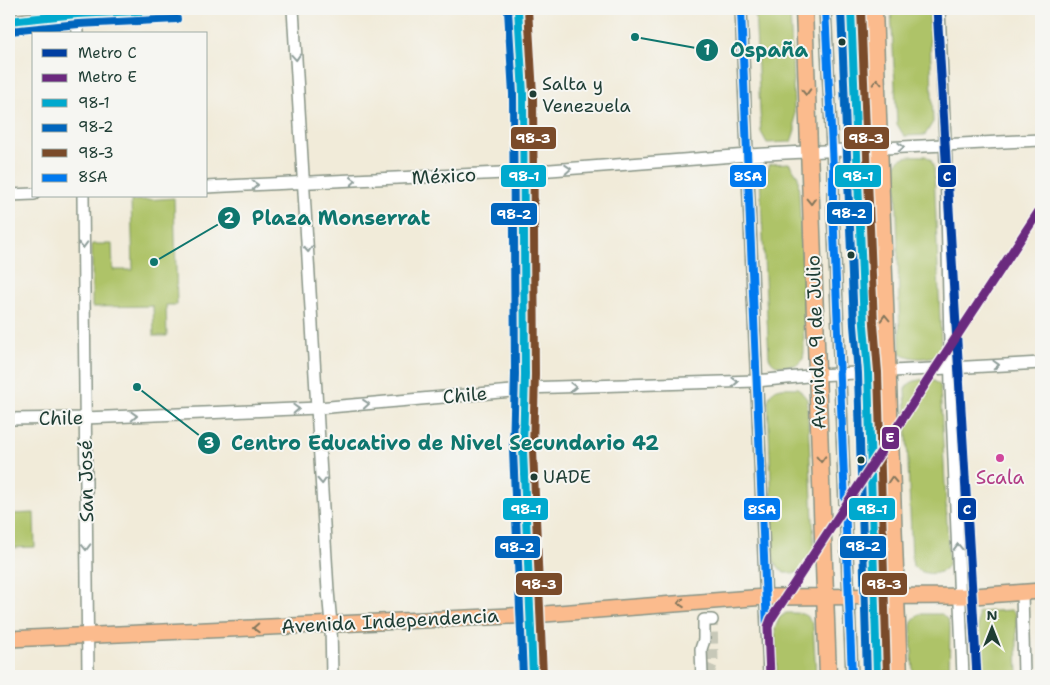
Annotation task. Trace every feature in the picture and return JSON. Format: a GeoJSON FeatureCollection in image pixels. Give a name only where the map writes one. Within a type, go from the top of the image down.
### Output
{"type":"FeatureCollection","features":[{"type":"Feature","properties":{"kind":"highway","name":"Avenida 9 de Julio"},"geometry":{"type":"LineString","coordinates":[[804,9],[828,676]]}},
{"type":"Feature","properties":{"kind":"highway"},"geometry":{"type":"LineString","coordinates":[[874,9],[899,676]]}},
{"type":"Feature","properties":{"kind":"main road","name":"Avenida Independencia"},"geometry":{"type":"LineString","coordinates":[[9,639],[532,615],[765,598],[960,596],[1041,590]]}},
{"type":"Feature","properties":{"kind":"street"},"geometry":{"type":"LineString","coordinates":[[9,21],[77,12],[177,9]]}},
{"type":"Feature","properties":{"kind":"street"},"geometry":{"type":"LineString","coordinates":[[293,9],[331,624],[332,676]]}},
{"type":"Feature","properties":{"kind":"street"},"geometry":{"type":"LineString","coordinates":[[518,9],[523,94],[524,172],[524,388],[522,400],[533,676]]}},
{"type":"Feature","properties":{"kind":"street"},"geometry":{"type":"LineString","coordinates":[[741,9],[769,676]]}},
{"type":"Feature","properties":{"kind":"street"},"geometry":{"type":"LineString","coordinates":[[825,9],[833,152],[852,676]]}},
{"type":"Feature","properties":{"kind":"street"},"geometry":{"type":"LineString","coordinates":[[851,9],[864,325],[868,372],[877,676]]}},
{"type":"Feature","properties":{"kind":"street"},"geometry":{"type":"LineString","coordinates":[[939,9],[963,676]]}},
{"type":"Feature","properties":{"kind":"street"},"geometry":{"type":"LineString","coordinates":[[77,12],[78,32]]}},
{"type":"Feature","properties":{"kind":"street","name":"México"},"geometry":{"type":"LineString","coordinates":[[208,187],[524,172],[748,155],[1041,140]]}},
{"type":"Feature","properties":{"kind":"street"},"geometry":{"type":"LineString","coordinates":[[9,195],[32,194]]}},
{"type":"Feature","properties":{"kind":"street","name":"San José"},"geometry":{"type":"LineString","coordinates":[[83,198],[88,676]]}},
{"type":"Feature","properties":{"kind":"street","name":"Chile"},"geometry":{"type":"LineString","coordinates":[[9,419],[85,418],[318,408],[512,391],[524,388],[756,381],[818,375],[1041,363]]}},
{"type":"Feature","properties":{"kind":"street"},"geometry":{"type":"LineString","coordinates":[[1022,592],[1024,676]]}},
{"type":"Feature","properties":{"kind":"street"},"geometry":{"type":"LineString","coordinates":[[702,676],[701,649],[704,640],[704,620],[712,618],[711,601]]}},
{"type":"Feature","properties":{"kind":"green space"},"geometry":{"type":"Polygon","coordinates":[[[755,9],[790,9],[795,130],[791,142],[767,143],[761,132],[755,9]]]}},
{"type":"Feature","properties":{"kind":"green space"},"geometry":{"type":"Polygon","coordinates":[[[891,9],[929,9],[933,122],[925,135],[904,136],[897,124],[891,9]]]}},
{"type":"Feature","properties":{"kind":"green space"},"geometry":{"type":"Polygon","coordinates":[[[926,156],[931,160],[934,169],[941,345],[938,355],[919,358],[901,353],[900,347],[896,164],[905,157],[926,156]]]}},
{"type":"Feature","properties":{"kind":"green space"},"geometry":{"type":"Polygon","coordinates":[[[789,163],[798,176],[803,274],[804,352],[803,359],[797,365],[784,366],[777,365],[769,357],[760,178],[767,172],[770,164],[789,163]]]}},
{"type":"Feature","properties":{"kind":"green space"},"geometry":{"type":"Polygon","coordinates":[[[174,198],[177,305],[166,305],[167,336],[154,336],[153,306],[92,307],[92,244],[112,244],[113,270],[133,270],[131,201],[174,198]]]}},
{"type":"Feature","properties":{"kind":"green space"},"geometry":{"type":"Polygon","coordinates":[[[931,379],[940,385],[949,563],[942,571],[932,574],[922,572],[913,566],[905,389],[913,382],[931,379]]]}},
{"type":"Feature","properties":{"kind":"green space"},"geometry":{"type":"Polygon","coordinates":[[[779,388],[798,388],[807,399],[815,561],[807,573],[784,573],[774,562],[768,401],[772,392],[779,388]]]}},
{"type":"Feature","properties":{"kind":"green space"},"geometry":{"type":"Polygon","coordinates":[[[34,513],[35,547],[9,548],[9,514],[34,513]]]}},
{"type":"Feature","properties":{"kind":"green space"},"geometry":{"type":"Polygon","coordinates":[[[1011,610],[1016,614],[1018,676],[978,676],[978,612],[1011,610]]]}},
{"type":"Feature","properties":{"kind":"green space"},"geometry":{"type":"Polygon","coordinates":[[[786,613],[805,615],[813,625],[816,676],[777,676],[775,629],[779,618],[786,613]]]}},
{"type":"Feature","properties":{"kind":"green space"},"geometry":{"type":"Polygon","coordinates":[[[919,614],[942,614],[948,620],[950,627],[949,676],[913,676],[911,626],[919,614]]]}},
{"type":"Feature","properties":{"kind":"tunnel"},"geometry":{"type":"LineString","coordinates":[[710,676],[713,663],[712,617]]}},
{"type":"Feature","properties":{"kind":"metro line","name":"C"},"geometry":{"type":"LineString","coordinates":[[937,9],[977,676]]}},
{"type":"Feature","properties":{"kind":"metro line","name":"E"},"geometry":{"type":"LineString","coordinates":[[770,676],[768,627],[771,619],[1041,208]]}},
{"type":"Feature","properties":{"kind":"transit line","name":"98-1"},"geometry":{"type":"LineString","coordinates":[[9,21],[77,14],[177,9]]}},
{"type":"Feature","properties":{"kind":"transit line","name":"98-1"},"geometry":{"type":"LineString","coordinates":[[518,9],[523,94],[525,374],[523,450],[533,676]]}},
{"type":"Feature","properties":{"kind":"transit line","name":"98-3"},"geometry":{"type":"LineString","coordinates":[[528,9],[533,94],[535,374],[533,450],[543,676]]}},
{"type":"Feature","properties":{"kind":"transit line","name":"8SA"},"geometry":{"type":"LineString","coordinates":[[741,9],[769,676]]}},
{"type":"Feature","properties":{"kind":"transit line","name":"8SA"},"geometry":{"type":"LineString","coordinates":[[825,9],[833,168],[852,676]]}},
{"type":"Feature","properties":{"kind":"transit line","name":"98-2"},"geometry":{"type":"LineString","coordinates":[[841,9],[854,325],[858,373],[867,676]]}},
{"type":"Feature","properties":{"kind":"transit line","name":"98-1"},"geometry":{"type":"LineString","coordinates":[[851,9],[864,325],[868,372],[877,676]]}},
{"type":"Feature","properties":{"kind":"transit line","name":"98-3"},"geometry":{"type":"LineString","coordinates":[[861,9],[874,324],[878,372],[887,676]]}},
{"type":"Feature","properties":{"kind":"transit line","name":"98-2"},"geometry":{"type":"LineString","coordinates":[[508,10],[513,94],[515,374],[513,450],[523,676]]}},
{"type":"Feature","properties":{"kind":"transit line","name":"98-2"},"geometry":{"type":"LineString","coordinates":[[10,31],[78,24],[177,19]]}},
{"type":"Feature","properties":{"kind":"place","name":"Ospaña"},"geometry":{"type":"Point","coordinates":[635,37]}},
{"type":"Feature","properties":{"kind":"place","name":"Salta y Venezuela"},"geometry":{"type":"Point","coordinates":[533,94]}},
{"type":"Feature","properties":{"kind":"place","name":"Plaza Monserrat"},"geometry":{"type":"Point","coordinates":[154,262]}},
{"type":"Feature","properties":{"kind":"place","name":"Centro Educativo de Nivel Secundario 42"},"geometry":{"type":"Point","coordinates":[137,387]}},
{"type":"Feature","properties":{"kind":"place","name":"Scala"},"geometry":{"type":"Point","coordinates":[1000,458]}},
{"type":"Feature","properties":{"kind":"place","name":"UADE"},"geometry":{"type":"Point","coordinates":[534,477]}}]}
